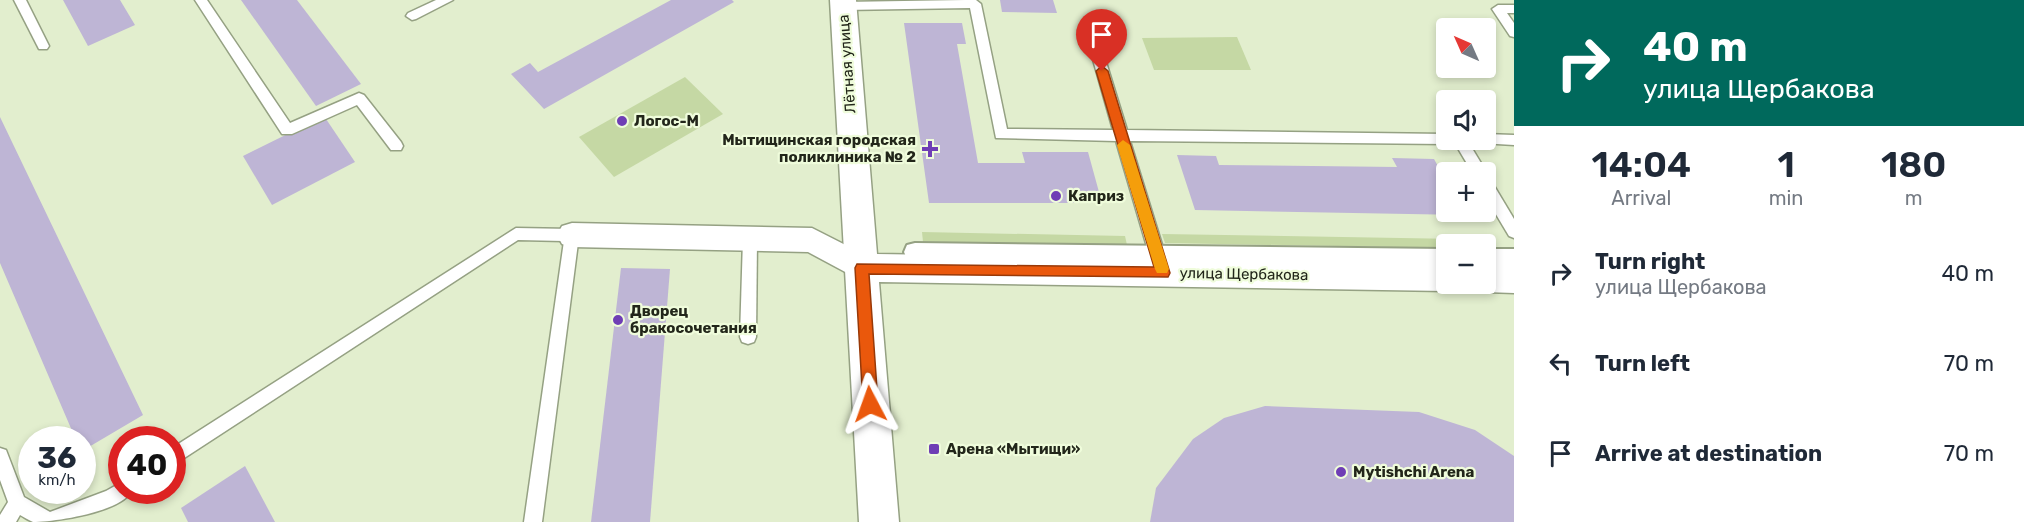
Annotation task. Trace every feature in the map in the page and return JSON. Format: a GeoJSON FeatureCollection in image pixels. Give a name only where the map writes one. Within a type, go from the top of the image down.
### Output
{"type":"FeatureCollection","features":[{"type":"Feature","properties":{"kind":"street","name":"Лётная улица"},"geometry":{"type":"LineString","coordinates":[[843,3],[879,522]]}},
{"type":"Feature","properties":{"kind":"street"},"geometry":{"type":"LineString","coordinates":[[572,235],[812,240],[862,268]]}},
{"type":"Feature","properties":{"kind":"street"},"geometry":{"type":"LineString","coordinates":[[915,252],[1160,264],[1436,258]]}},
{"type":"Feature","properties":{"kind":"street"},"geometry":{"type":"LineString","coordinates":[[1496,259],[1514,259]]}},
{"type":"Feature","properties":{"kind":"street","name":"улица Щербакова"},"geometry":{"type":"LineString","coordinates":[[862,268],[1160,264],[1436,278]]}},
{"type":"Feature","properties":{"kind":"street"},"geometry":{"type":"LineString","coordinates":[[1496,278],[1514,279]]}},
{"type":"Feature","properties":{"kind":"lane"},"geometry":{"type":"LineString","coordinates":[[20,0],[43,46]]}},
{"type":"Feature","properties":{"kind":"lane"},"geometry":{"type":"LineString","coordinates":[[201,0],[287,130],[359,98],[396,146]]}},
{"type":"Feature","properties":{"kind":"lane"},"geometry":{"type":"LineString","coordinates":[[412,16],[447,0]]}},
{"type":"Feature","properties":{"kind":"lane"},"geometry":{"type":"LineString","coordinates":[[843,3],[975,4],[1001,134],[1436,139]]}},
{"type":"Feature","properties":{"kind":"lane"},"geometry":{"type":"LineString","coordinates":[[1514,9],[1498,9],[1514,33]]}},
{"type":"Feature","properties":{"kind":"lane"},"geometry":{"type":"LineString","coordinates":[[1096,49],[1160,264]]}},
{"type":"Feature","properties":{"kind":"lane"},"geometry":{"type":"LineString","coordinates":[[1496,140],[1514,140]]}},
{"type":"Feature","properties":{"kind":"lane"},"geometry":{"type":"LineString","coordinates":[[1496,202],[1514,232]]}},
{"type":"Feature","properties":{"kind":"lane"},"geometry":{"type":"LineString","coordinates":[[186,449],[516,234],[572,235],[533,522]]}},
{"type":"Feature","properties":{"kind":"lane"},"geometry":{"type":"LineString","coordinates":[[748,337],[750,238]]}},
{"type":"Feature","properties":{"kind":"lane"},"geometry":{"type":"LineString","coordinates":[[0,456],[17,503],[49,521],[108,499]]}},
{"type":"Feature","properties":{"kind":"lane"},"geometry":{"type":"LineString","coordinates":[[6,522],[17,503]]}},
{"type":"Feature","properties":{"kind":"green space"},"geometry":{"type":"Polygon","coordinates":[[[1237,37],[1251,70],[1154,70],[1142,38],[1237,37]]]}},
{"type":"Feature","properties":{"kind":"green space"},"geometry":{"type":"Polygon","coordinates":[[[685,77],[723,114],[614,177],[579,137],[685,77]]]}},
{"type":"Feature","properties":{"kind":"green space"},"geometry":{"type":"Polygon","coordinates":[[[922,232],[1125,236],[1127,245],[923,242],[922,232]]]}},
{"type":"Feature","properties":{"kind":"green space"},"geometry":{"type":"Polygon","coordinates":[[[1162,234],[1436,239],[1436,248],[1165,243],[1162,234]]]}},
{"type":"Feature","properties":{"kind":"building"},"geometry":{"type":"Polygon","coordinates":[[[63,0],[120,0],[135,25],[88,46],[63,0]]]}},
{"type":"Feature","properties":{"kind":"building"},"geometry":{"type":"Polygon","coordinates":[[[241,0],[297,0],[361,84],[316,106],[241,0]]]}},
{"type":"Feature","properties":{"kind":"building"},"geometry":{"type":"Polygon","coordinates":[[[671,0],[732,0],[734,2],[544,109],[511,74],[530,63],[538,72],[671,0]]]}},
{"type":"Feature","properties":{"kind":"building"},"geometry":{"type":"Polygon","coordinates":[[[1000,0],[1053,0],[1057,13],[1002,12],[1000,0]]]}},
{"type":"Feature","properties":{"kind":"building"},"geometry":{"type":"Polygon","coordinates":[[[904,23],[962,23],[966,44],[957,44],[978,163],[1025,163],[1022,152],[1088,152],[1102,203],[929,203],[904,23]]]}},
{"type":"Feature","properties":{"kind":"building"},"geometry":{"type":"Polygon","coordinates":[[[324,116],[355,162],[272,205],[243,156],[324,116]]]}},
{"type":"Feature","properties":{"kind":"building"},"geometry":{"type":"Polygon","coordinates":[[[0,117],[143,415],[124,426],[108,426],[108,436],[96,443],[96,426],[70,426],[0,263],[0,117]]]}},
{"type":"Feature","properties":{"kind":"building"},"geometry":{"type":"Polygon","coordinates":[[[1177,155],[1216,156],[1219,165],[1397,167],[1392,158],[1434,159],[1436,163],[1436,214],[1195,210],[1177,155]]]}},
{"type":"Feature","properties":{"kind":"building"},"geometry":{"type":"Polygon","coordinates":[[[621,268],[670,269],[650,522],[591,522],[621,268]]]}},
{"type":"Feature","properties":{"kind":"building","name":"Mytishchi Arena"},"geometry":{"type":"Polygon","coordinates":[[[1265,406],[1419,412],[1475,430],[1514,456],[1514,522],[1150,522],[1156,488],[1193,439],[1224,418],[1265,406]]]}},
{"type":"Feature","properties":{"kind":"building"},"geometry":{"type":"Polygon","coordinates":[[[245,466],[275,522],[188,522],[181,508],[245,466]]]}},
{"type":"Feature","properties":{"kind":"slow traffic"},"geometry":{"type":"LineString","coordinates":[[1123,145],[1162,269]]}},
{"type":"Feature","properties":{"kind":"place","name":"Логос-М"},"geometry":{"type":"Point","coordinates":[622,121]}},
{"type":"Feature","properties":{"kind":"place","name":"Мытищинская городская поликлиника № 2"},"geometry":{"type":"Point","coordinates":[930,149]}},
{"type":"Feature","properties":{"kind":"place","name":"Каприз"},"geometry":{"type":"Point","coordinates":[1056,196]}},
{"type":"Feature","properties":{"kind":"place","name":"Дворец бракосочетания"},"geometry":{"type":"Point","coordinates":[618,320]}},
{"type":"Feature","properties":{"kind":"place","name":"Арена «Мытищи»"},"geometry":{"type":"Point","coordinates":[934,449]}},
{"type":"Feature","properties":{"kind":"place","name":"Mytishchi Arena"},"geometry":{"type":"Point","coordinates":[1341,472]}},
{"type":"Feature","properties":{"kind":"route"},"geometry":{"type":"LineString","coordinates":[[870,404],[862,268],[1163,273],[1102,71]]}}]}
